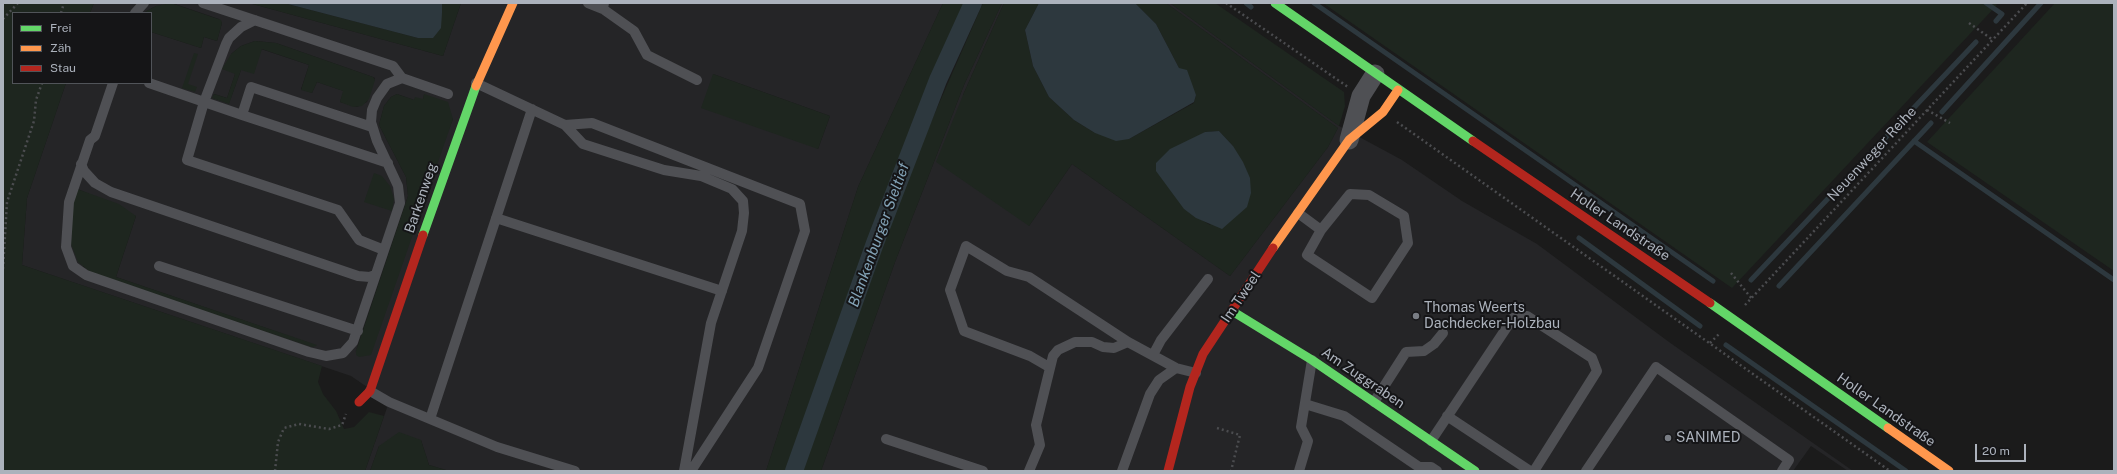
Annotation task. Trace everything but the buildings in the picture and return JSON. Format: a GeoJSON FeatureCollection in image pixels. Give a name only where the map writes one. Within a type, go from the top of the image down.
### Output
{"type":"FeatureCollection","features":[{"type":"Feature","properties":{"kind":"street","name":"Barkenweg"},"geometry":{"type":"LineString","coordinates":[[359,402],[370,391],[476,83],[513,3]]}},
{"type":"Feature","properties":{"kind":"street","name":"Holler Landstraße"},"geometry":{"type":"LineString","coordinates":[[1275,3],[1398,90],[1733,319],[1949,471]]}},
{"type":"Feature","properties":{"kind":"street","name":"Im Tweel"},"geometry":{"type":"LineString","coordinates":[[1349,140],[1360,96],[1375,74]]}},
{"type":"Feature","properties":{"kind":"street","name":"Im Tweel"},"geometry":{"type":"LineString","coordinates":[[1168,471],[1196,373],[1203,354],[1349,140],[1383,112],[1398,90]]}},
{"type":"Feature","properties":{"kind":"street","name":"Am Zuggraben"},"geometry":{"type":"LineString","coordinates":[[1232,311],[1312,360],[1475,471]]}},
{"type":"Feature","properties":{"kind":"lane"},"geometry":{"type":"LineString","coordinates":[[136,12],[144,3]]}},
{"type":"Feature","properties":{"kind":"lane"},"geometry":{"type":"LineString","coordinates":[[203,3],[393,66],[402,78],[448,94]]}},
{"type":"Feature","properties":{"kind":"lane"},"geometry":{"type":"LineString","coordinates":[[588,3],[604,6],[634,31],[647,55],[697,80]]}},
{"type":"Feature","properties":{"kind":"lane"},"geometry":{"type":"LineString","coordinates":[[255,20],[241,27],[229,38],[219,58],[187,160],[338,210],[359,240],[384,250]]}},
{"type":"Feature","properties":{"kind":"lane"},"geometry":{"type":"LineString","coordinates":[[113,84],[95,136],[90,140],[68,202],[66,240],[70,260],[82,274],[319,355],[336,356],[343,353],[353,342],[358,331],[401,198],[396,179],[372,127],[372,110],[377,98],[387,84],[402,78]]}},
{"type":"Feature","properties":{"kind":"lane"},"geometry":{"type":"LineString","coordinates":[[476,83],[565,125],[583,144],[664,170],[701,176],[732,189],[743,201],[744,213],[742,231],[711,323],[684,471]]}},
{"type":"Feature","properties":{"kind":"lane"},"geometry":{"type":"LineString","coordinates":[[152,84],[388,163]]}},
{"type":"Feature","properties":{"kind":"lane"},"geometry":{"type":"LineString","coordinates":[[242,115],[251,87],[372,127]]}},
{"type":"Feature","properties":{"kind":"lane"},"geometry":{"type":"LineString","coordinates":[[430,419],[532,109]]}},
{"type":"Feature","properties":{"kind":"lane"},"geometry":{"type":"LineString","coordinates":[[565,125],[592,123],[800,204],[805,231],[758,368],[691,471]]}},
{"type":"Feature","properties":{"kind":"lane"},"geometry":{"type":"LineString","coordinates":[[81,164],[88,176],[98,186],[141,203],[358,276],[370,278],[375,275]]}},
{"type":"Feature","properties":{"kind":"lane"},"geometry":{"type":"LineString","coordinates":[[1350,194],[1369,195],[1404,216],[1408,243],[1372,298],[1307,255],[1321,230],[1350,194]]}},
{"type":"Feature","properties":{"kind":"lane"},"geometry":{"type":"LineString","coordinates":[[1298,213],[1321,230]]}},
{"type":"Feature","properties":{"kind":"lane"},"geometry":{"type":"LineString","coordinates":[[496,218],[722,291]]}},
{"type":"Feature","properties":{"kind":"lane"},"geometry":{"type":"LineString","coordinates":[[1049,367],[1030,356],[964,331],[950,290],[966,246],[1007,271],[1029,277],[1128,342],[1176,368],[1196,373]]}},
{"type":"Feature","properties":{"kind":"lane"},"geometry":{"type":"LineString","coordinates":[[159,266],[358,331]]}},
{"type":"Feature","properties":{"kind":"lane"},"geometry":{"type":"LineString","coordinates":[[1153,355],[1161,340],[1208,279]]}},
{"type":"Feature","properties":{"kind":"lane"},"geometry":{"type":"LineString","coordinates":[[1431,441],[1513,318],[1528,316],[1592,358],[1596,371],[1534,471]]}},
{"type":"Feature","properties":{"kind":"lane"},"geometry":{"type":"LineString","coordinates":[[1374,402],[1406,352],[1424,351],[1434,344],[1443,333]]}},
{"type":"Feature","properties":{"kind":"lane"},"geometry":{"type":"LineString","coordinates":[[1029,471],[1040,444],[1036,425],[1049,367],[1053,356],[1058,350],[1075,342],[1092,342],[1102,347],[1114,348],[1128,342]]}},
{"type":"Feature","properties":{"kind":"lane"},"geometry":{"type":"LineString","coordinates":[[1299,471],[1308,441],[1301,426],[1312,360]]}},
{"type":"Feature","properties":{"kind":"lane"},"geometry":{"type":"LineString","coordinates":[[1586,471],[1656,367],[1789,460],[1782,471]]}},
{"type":"Feature","properties":{"kind":"lane"},"geometry":{"type":"LineString","coordinates":[[1122,471],[1150,394],[1159,380],[1176,368]]}},
{"type":"Feature","properties":{"kind":"lane"},"geometry":{"type":"LineString","coordinates":[[370,391],[389,402],[497,447],[575,471]]}},
{"type":"Feature","properties":{"kind":"lane"},"geometry":{"type":"LineString","coordinates":[[1305,404],[1344,416],[1420,469],[1431,467],[1437,471]]}},
{"type":"Feature","properties":{"kind":"lane"},"geometry":{"type":"LineString","coordinates":[[1448,416],[1530,471]]}},
{"type":"Feature","properties":{"kind":"lane"},"geometry":{"type":"LineString","coordinates":[[886,439],[983,471]]}},
{"type":"Feature","properties":{"kind":"path"},"geometry":{"type":"LineString","coordinates":[[3,19],[18,3]]}},
{"type":"Feature","properties":{"kind":"path"},"geometry":{"type":"LineString","coordinates":[[1226,3],[1360,96]]}},
{"type":"Feature","properties":{"kind":"path"},"geometry":{"type":"LineString","coordinates":[[2022,3],[2026,4]]}},
{"type":"Feature","properties":{"kind":"path","name":"Neuenweger Reihe"},"geometry":{"type":"LineString","coordinates":[[1733,319],[2026,4]]}},
{"type":"Feature","properties":{"kind":"path"},"geometry":{"type":"LineString","coordinates":[[1969,24],[1993,40]]}},
{"type":"Feature","properties":{"kind":"path"},"geometry":{"type":"LineString","coordinates":[[3,270],[7,202],[34,121],[36,100],[42,84]]}},
{"type":"Feature","properties":{"kind":"path"},"geometry":{"type":"LineString","coordinates":[[1927,110],[1950,123]]}},
{"type":"Feature","properties":{"kind":"path"},"geometry":{"type":"LineString","coordinates":[[1383,112],[1890,471]]}},
{"type":"Feature","properties":{"kind":"path"},"geometry":{"type":"LineString","coordinates":[[1730,273],[1752,299]]}},
{"type":"Feature","properties":{"kind":"path"},"geometry":{"type":"LineString","coordinates":[[275,471],[278,442],[284,428],[299,424],[329,429],[342,425],[346,414],[359,402]]}},
{"type":"Feature","properties":{"kind":"path"},"geometry":{"type":"LineString","coordinates":[[1217,428],[1240,435],[1231,471]]}},
{"type":"Feature","properties":{"kind":"shaded area"},"geometry":{"type":"Polygon","coordinates":[[[3,3],[94,3],[90,12],[12,12],[12,84],[66,84],[27,198],[22,265],[322,366],[318,382],[323,394],[336,411],[344,429],[354,427],[369,412],[384,416],[365,471],[3,471],[3,3]]]}},
{"type":"Feature","properties":{"kind":"shaded area"},"geometry":{"type":"Polygon","coordinates":[[[94,3],[249,3],[443,56],[461,3],[943,3],[858,187],[766,471],[449,471],[429,465],[421,440],[379,446],[370,471],[365,471],[389,402],[351,376],[22,265],[27,198],[66,84],[152,84],[152,32],[201,48],[204,37],[217,41],[222,23],[219,19],[175,4],[156,6],[145,12],[90,12],[94,3]],[[255,41],[241,46],[231,54],[235,74],[227,98],[214,94],[213,98],[229,103],[241,70],[261,49],[309,65],[301,89],[312,93],[317,82],[344,91],[340,102],[357,107],[367,102],[375,78],[276,43],[255,41]],[[713,74],[818,149],[830,116],[713,74]],[[397,94],[391,97],[384,106],[379,125],[406,177],[408,196],[355,353],[453,119],[424,95],[423,99],[414,100],[397,94]],[[78,189],[83,267],[316,345],[116,277],[136,216],[78,189]]]}},
{"type":"Feature","properties":{"kind":"shaded area"},"geometry":{"type":"Polygon","coordinates":[[[171,3],[221,20],[222,23],[217,41],[204,37],[201,48],[152,32],[152,12],[145,12],[156,6],[171,3]]]}},
{"type":"Feature","properties":{"kind":"shaded area"},"geometry":{"type":"Polygon","coordinates":[[[249,3],[284,3],[418,38],[442,13],[442,3],[461,3],[443,56],[249,3]]]}},
{"type":"Feature","properties":{"kind":"shaded area"},"geometry":{"type":"Polygon","coordinates":[[[284,3],[442,3],[441,28],[433,38],[418,38],[284,3]]]}},
{"type":"Feature","properties":{"kind":"shaded area"},"geometry":{"type":"Polygon","coordinates":[[[943,3],[970,3],[949,45],[875,228],[791,471],[766,471],[858,187],[943,3]]]}},
{"type":"Feature","properties":{"kind":"shaded area"},"geometry":{"type":"Polygon","coordinates":[[[983,3],[1002,3],[964,85],[895,262],[821,471],[802,471],[871,268],[913,163],[983,3]]]}},
{"type":"Feature","properties":{"kind":"shaded area"},"geometry":{"type":"Polygon","coordinates":[[[1002,3],[1004,3],[963,95],[1029,226],[1072,164],[1230,276],[1328,147],[1338,128],[1166,3],[1170,3],[1339,126],[1402,160],[1462,201],[1537,244],[1669,342],[1853,471],[1848,471],[1811,446],[1793,471],[821,471],[895,262],[964,85],[1002,3]]]}},
{"type":"Feature","properties":{"kind":"shaded area"},"geometry":{"type":"Polygon","coordinates":[[[1004,3],[1039,3],[1025,30],[1033,66],[1049,97],[1074,120],[1095,133],[1129,139],[1194,103],[1196,95],[1179,68],[1156,24],[1135,3],[1166,3],[1338,128],[1328,147],[1230,276],[1072,164],[1029,226],[936,162],[963,95],[1004,3]],[[1219,131],[1205,132],[1184,209],[1210,225],[1233,146],[1219,131]]]}},
{"type":"Feature","properties":{"kind":"shaded area"},"geometry":{"type":"Polygon","coordinates":[[[1039,3],[1135,3],[1156,24],[1179,68],[1187,70],[1196,95],[1194,102],[1129,139],[1116,141],[1095,133],[1074,120],[1049,97],[1033,66],[1025,30],[1039,3]]]}},
{"type":"Feature","properties":{"kind":"shaded area"},"geometry":{"type":"Polygon","coordinates":[[[1170,3],[1215,3],[1344,92],[1345,106],[1339,126],[1170,3]]]}},
{"type":"Feature","properties":{"kind":"shaded area"},"geometry":{"type":"Polygon","coordinates":[[[1323,3],[1994,3],[1997,5],[1732,288],[1323,3]]]}},
{"type":"Feature","properties":{"kind":"shaded area"},"geometry":{"type":"Polygon","coordinates":[[[2055,3],[2114,3],[2114,271],[1927,142],[2055,3]]]}},
{"type":"Feature","properties":{"kind":"shaded area"},"geometry":{"type":"Polygon","coordinates":[[[255,41],[276,43],[373,77],[375,80],[369,99],[362,106],[353,107],[340,102],[343,91],[317,82],[312,93],[301,90],[309,65],[262,49],[254,74],[241,70],[229,104],[212,98],[214,94],[227,98],[235,74],[222,69],[231,54],[241,46],[255,41]]]}},
{"type":"Feature","properties":{"kind":"shaded area"},"geometry":{"type":"Polygon","coordinates":[[[194,53],[198,54],[188,84],[197,87],[195,92],[182,88],[194,53]]]}},
{"type":"Feature","properties":{"kind":"shaded area"},"geometry":{"type":"Polygon","coordinates":[[[713,74],[830,116],[818,149],[701,108],[713,74]]]}},
{"type":"Feature","properties":{"kind":"shaded area"},"geometry":{"type":"Polygon","coordinates":[[[397,94],[414,100],[415,97],[423,99],[424,94],[448,102],[453,119],[371,355],[359,357],[356,355],[356,351],[408,196],[406,177],[379,125],[384,106],[391,97],[397,94]]]}},
{"type":"Feature","properties":{"kind":"shaded area"},"geometry":{"type":"Polygon","coordinates":[[[1219,131],[1233,146],[1243,162],[1250,178],[1251,193],[1247,207],[1222,229],[1196,218],[1184,209],[1156,171],[1156,163],[1170,149],[1205,132],[1219,131]]]}},
{"type":"Feature","properties":{"kind":"shaded area"},"geometry":{"type":"Polygon","coordinates":[[[374,173],[382,176],[390,186],[394,199],[392,211],[364,202],[374,173]]]}},
{"type":"Feature","properties":{"kind":"shaded area"},"geometry":{"type":"Polygon","coordinates":[[[77,189],[119,204],[136,216],[116,277],[317,345],[312,347],[93,274],[78,262],[71,244],[73,202],[77,189]]]}},
{"type":"Feature","properties":{"kind":"shaded area"},"geometry":{"type":"Polygon","coordinates":[[[399,432],[421,440],[429,465],[449,471],[370,471],[379,446],[399,432]]]}},
{"type":"Feature","properties":{"kind":"waterway","name":"Blankenburger Sieltief"},"geometry":{"type":"LineString","coordinates":[[794,471],[875,243],[938,80],[973,3]]}},
{"type":"Feature","properties":{"kind":"waterway"},"geometry":{"type":"LineString","coordinates":[[1246,3],[1251,7]]}},
{"type":"Feature","properties":{"kind":"waterway"},"geometry":{"type":"LineString","coordinates":[[1314,3],[1713,281]]}},
{"type":"Feature","properties":{"kind":"waterway"},"geometry":{"type":"LineString","coordinates":[[1986,3],[2002,14],[1996,21]]}},
{"type":"Feature","properties":{"kind":"waterway"},"geometry":{"type":"LineString","coordinates":[[1942,112],[2041,3]]}},
{"type":"Feature","properties":{"kind":"waterway"},"geometry":{"type":"LineString","coordinates":[[1751,280],[1976,42]]}},
{"type":"Feature","properties":{"kind":"waterway"},"geometry":{"type":"LineString","coordinates":[[1779,286],[1931,123]]}},
{"type":"Feature","properties":{"kind":"waterway"},"geometry":{"type":"LineString","coordinates":[[1914,141],[2114,280]]}},
{"type":"Feature","properties":{"kind":"waterway"},"geometry":{"type":"LineString","coordinates":[[1579,238],[1700,326]]}},
{"type":"Feature","properties":{"kind":"waterway"},"geometry":{"type":"LineString","coordinates":[[1726,345],[1906,471]]}},
{"type":"Feature","properties":{"kind":"traffic: fast"},"geometry":{"type":"LineString","coordinates":[[1275,3],[1473,141]]}},
{"type":"Feature","properties":{"kind":"traffic: fast"},"geometry":{"type":"LineString","coordinates":[[423,235],[476,86]]}},
{"type":"Feature","properties":{"kind":"traffic: fast"},"geometry":{"type":"LineString","coordinates":[[1710,303],[1888,428]]}},
{"type":"Feature","properties":{"kind":"traffic: fast"},"geometry":{"type":"LineString","coordinates":[[1232,311],[1312,360],[1475,471]]}},
{"type":"Feature","properties":{"kind":"traffic: slow"},"geometry":{"type":"LineString","coordinates":[[476,86],[513,3]]}},
{"type":"Feature","properties":{"kind":"traffic: slow"},"geometry":{"type":"LineString","coordinates":[[1273,248],[1349,140],[1383,112],[1398,90]]}},
{"type":"Feature","properties":{"kind":"traffic: slow"},"geometry":{"type":"LineString","coordinates":[[1888,428],[1949,471]]}},
{"type":"Feature","properties":{"kind":"traffic: jam"},"geometry":{"type":"LineString","coordinates":[[1473,141],[1710,303]]}},
{"type":"Feature","properties":{"kind":"traffic: jam"},"geometry":{"type":"LineString","coordinates":[[359,402],[370,391],[423,235]]}},
{"type":"Feature","properties":{"kind":"traffic: jam"},"geometry":{"type":"LineString","coordinates":[[1168,471],[1190,387],[1203,354],[1273,248]]}},
{"type":"Feature","properties":{"kind":"place","name":"Thomas Weerts Dachdecker-Holzbau"},"geometry":{"type":"Point","coordinates":[1416,316]}},
{"type":"Feature","properties":{"kind":"place","name":"SANIMED"},"geometry":{"type":"Point","coordinates":[1668,438]}}]}
